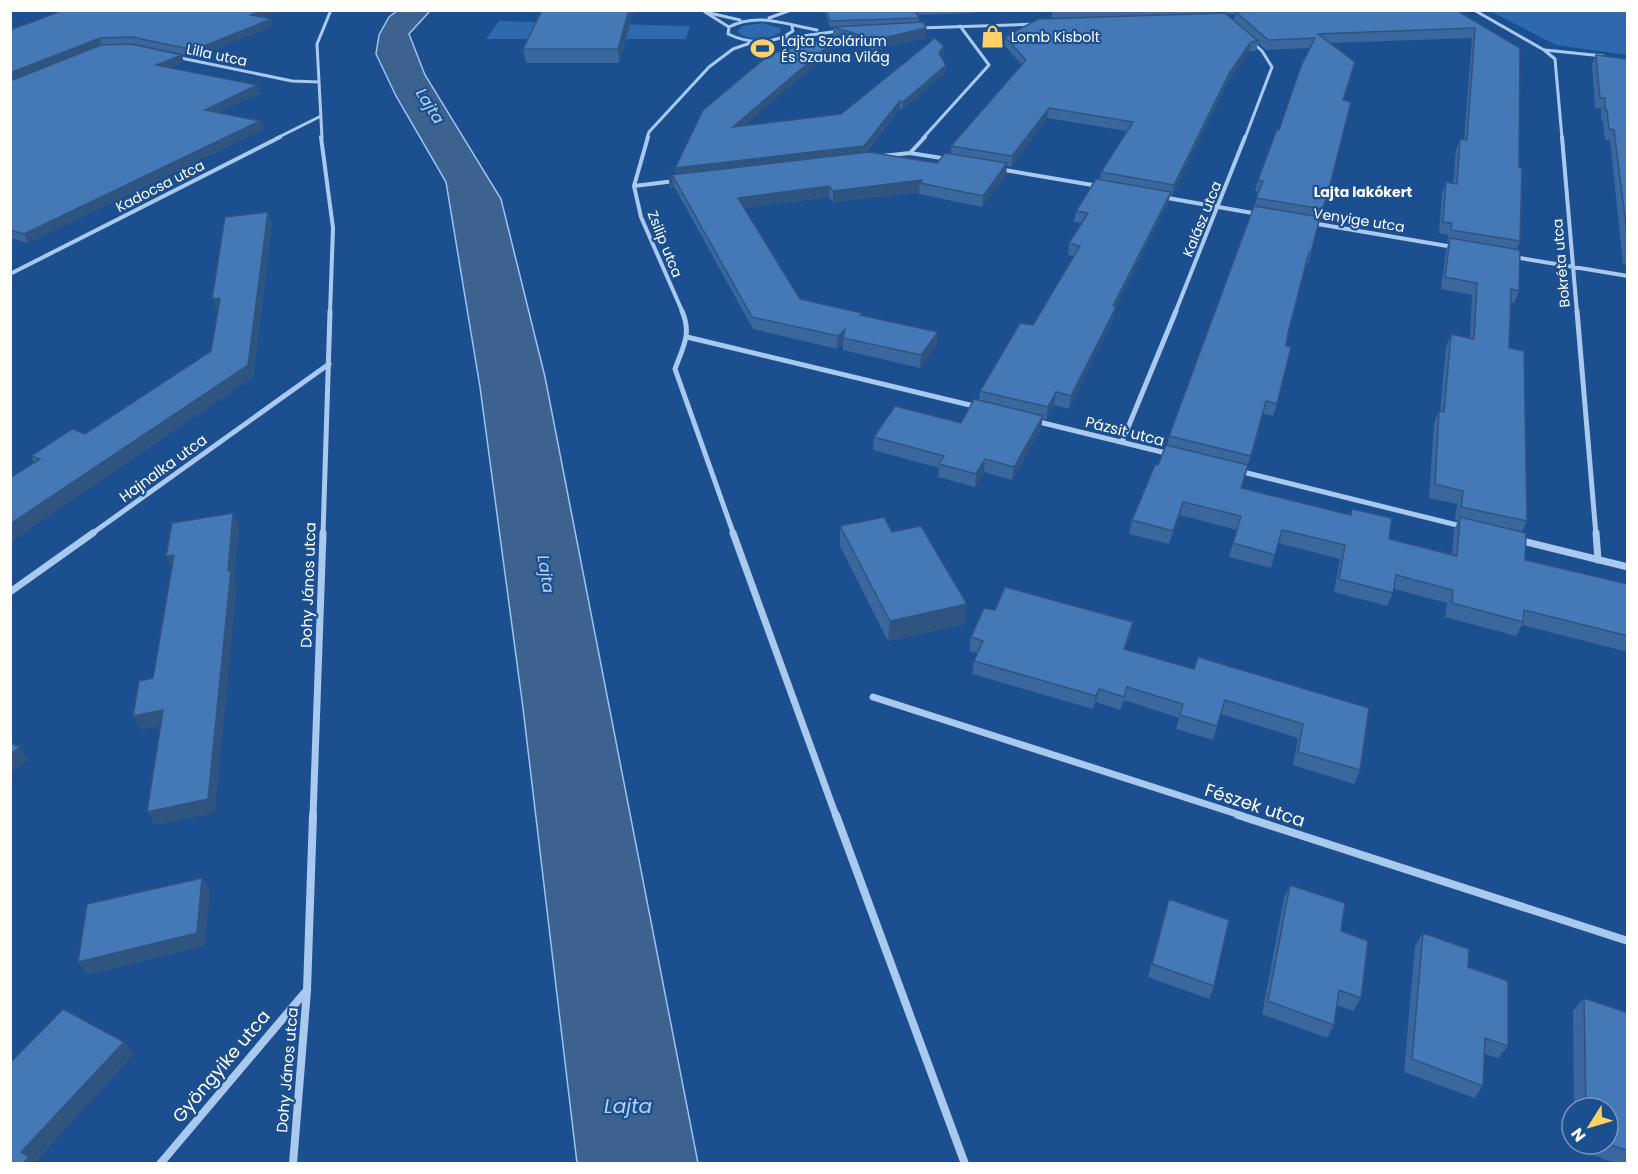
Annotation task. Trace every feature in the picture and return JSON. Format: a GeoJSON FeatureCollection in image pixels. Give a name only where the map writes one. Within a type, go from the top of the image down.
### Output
{"type":"FeatureCollection","features":[{"type":"Feature","properties":{"kind":"street","name":"Dohy János utca"},"geometry":{"type":"LineString","coordinates":[[293,1164],[307,990],[333,228],[319,117],[320,82],[317,44],[331,10]]}},
{"type":"Feature","properties":{"kind":"street"},"geometry":{"type":"LineString","coordinates":[[1474,10],[1544,50],[1604,56]]}},
{"type":"Feature","properties":{"kind":"street"},"geometry":{"type":"LineString","coordinates":[[703,11],[744,21]]}},
{"type":"Feature","properties":{"kind":"street"},"geometry":{"type":"LineString","coordinates":[[703,11],[729,27]]}},
{"type":"Feature","properties":{"kind":"street"},"geometry":{"type":"LineString","coordinates":[[729,27],[744,21],[763,19],[790,11]]}},
{"type":"Feature","properties":{"kind":"street"},"geometry":{"type":"LineString","coordinates":[[763,19],[785,23],[792,27],[826,31]]}},
{"type":"Feature","properties":{"kind":"street"},"geometry":{"type":"LineString","coordinates":[[915,28],[1044,23]]}},
{"type":"Feature","properties":{"kind":"street"},"geometry":{"type":"LineString","coordinates":[[910,153],[989,65],[960,26]]}},
{"type":"Feature","properties":{"kind":"street"},"geometry":{"type":"LineString","coordinates":[[729,27],[728,34],[734,38],[756,41],[849,30]]}},
{"type":"Feature","properties":{"kind":"street"},"geometry":{"type":"LineString","coordinates":[[781,39],[793,31],[792,27]]}},
{"type":"Feature","properties":{"kind":"street","name":"Kalász utca"},"geometry":{"type":"LineString","coordinates":[[1122,442],[1218,207],[1272,67],[1262,51],[1246,37]]}},
{"type":"Feature","properties":{"kind":"street"},"geometry":{"type":"LineString","coordinates":[[733,49],[734,38]]}},
{"type":"Feature","properties":{"kind":"street","name":"Zsilip utca"},"geometry":{"type":"LineString","coordinates":[[687,337],[688,324],[641,217],[634,186],[649,132],[709,67],[733,49],[756,41]]}},
{"type":"Feature","properties":{"kind":"street","name":"Bokréta utca"},"geometry":{"type":"LineString","coordinates":[[1544,50],[1555,59],[1598,560]]}},
{"type":"Feature","properties":{"kind":"street","name":"Lilla utca"},"geometry":{"type":"LineString","coordinates":[[168,55],[291,81],[320,82]]}},
{"type":"Feature","properties":{"kind":"street","name":"Kadocsa utca"},"geometry":{"type":"LineString","coordinates":[[10,274],[319,117]]}},
{"type":"Feature","properties":{"kind":"street"},"geometry":{"type":"LineString","coordinates":[[876,157],[910,153],[956,161]]}},
{"type":"Feature","properties":{"kind":"street"},"geometry":{"type":"LineString","coordinates":[[990,167],[1104,187]]}},
{"type":"Feature","properties":{"kind":"street"},"geometry":{"type":"LineString","coordinates":[[634,186],[680,181]]}},
{"type":"Feature","properties":{"kind":"street"},"geometry":{"type":"LineString","coordinates":[[1161,197],[1265,215]]}},
{"type":"Feature","properties":{"kind":"street","name":"Venyige utca"},"geometry":{"type":"LineString","coordinates":[[1300,221],[1465,249]]}},
{"type":"Feature","properties":{"kind":"street"},"geometry":{"type":"LineString","coordinates":[[1512,256],[1628,276]]}},
{"type":"Feature","properties":{"kind":"street"},"geometry":{"type":"LineString","coordinates":[[964,1164],[786,681],[675,369],[687,337],[984,409]]}},
{"type":"Feature","properties":{"kind":"street","name":"Hajnalka utca"},"geometry":{"type":"LineString","coordinates":[[10,592],[329,364]]}},
{"type":"Feature","properties":{"kind":"street","name":"Pázsit utca"},"geometry":{"type":"LineString","coordinates":[[1030,420],[1180,456]]}},
{"type":"Feature","properties":{"kind":"street"},"geometry":{"type":"LineString","coordinates":[[1226,468],[1470,528]]}},
{"type":"Feature","properties":{"kind":"street"},"geometry":{"type":"LineString","coordinates":[[1505,537],[1628,567]]}},
{"type":"Feature","properties":{"kind":"street","name":"Fészek utca"},"geometry":{"type":"LineString","coordinates":[[873,697],[1628,941]]}},
{"type":"Feature","properties":{"kind":"street","name":"Gyöngyike utca"},"geometry":{"type":"LineString","coordinates":[[160,1164],[307,990]]}},
{"type":"Feature","properties":{"kind":"shaded area"},"geometry":{"type":"Polygon","coordinates":[[[1490,11],[1627,11],[1627,55],[1556,45],[1490,11]]]}},
{"type":"Feature","properties":{"kind":"shaded area"},"geometry":{"type":"Polygon","coordinates":[[[499,21],[690,26],[686,39],[486,39],[499,21]]]}},
{"type":"Feature","properties":{"kind":"shaded area"},"geometry":{"type":"Polygon","coordinates":[[[763,23],[780,28],[781,32],[758,39],[746,37],[737,31],[742,26],[763,23]]]}},
{"type":"Feature","properties":{"kind":"water","name":"Lajta"},"geometry":{"type":"Polygon","coordinates":[[[397,11],[430,11],[409,34],[425,75],[501,199],[545,377],[698,1163],[577,1163],[523,708],[480,387],[446,182],[396,96],[376,54],[379,35],[389,17],[397,11]]]}},
{"type":"Feature","properties":{"kind":"building"},"geometry":{"type":"Polygon","coordinates":[[[64,10],[263,10],[251,15],[271,19],[194,50],[132,37],[100,38],[10,73],[10,30],[64,10]]]}},
{"type":"Feature","properties":{"kind":"building"},"geometry":{"type":"Polygon","coordinates":[[[542,10],[629,10],[618,49],[523,49],[542,10]]]}},
{"type":"Feature","properties":{"kind":"building"},"geometry":{"type":"Polygon","coordinates":[[[826,10],[915,10],[919,18],[830,21],[826,10]]]}},
{"type":"Feature","properties":{"kind":"building"},"geometry":{"type":"Polygon","coordinates":[[[1456,10],[1520,48],[1519,167],[1522,168],[1520,241],[1451,230],[1452,223],[1443,222],[1446,182],[1457,184],[1460,139],[1467,140],[1475,28],[1318,34],[1355,62],[1343,100],[1351,102],[1327,197],[1322,209],[1256,198],[1263,181],[1258,180],[1277,129],[1279,130],[1301,66],[1315,38],[1268,40],[1236,12],[1456,10]]]}},
{"type":"Feature","properties":{"kind":"building"},"geometry":{"type":"Polygon","coordinates":[[[1225,13],[1258,41],[1251,42],[1230,72],[1174,185],[1101,172],[1133,122],[1049,108],[1012,156],[951,146],[1026,60],[1005,37],[1038,19],[1225,13]]]}},
{"type":"Feature","properties":{"kind":"building"},"geometry":{"type":"Polygon","coordinates":[[[923,22],[926,28],[875,40],[833,27],[923,22]]]}},
{"type":"Feature","properties":{"kind":"building"},"geometry":{"type":"Polygon","coordinates":[[[841,35],[733,127],[841,114],[935,38],[944,46],[939,53],[946,65],[903,102],[900,101],[864,146],[675,168],[703,110],[770,54],[841,35]]]}},
{"type":"Feature","properties":{"kind":"building"},"geometry":{"type":"Polygon","coordinates":[[[131,44],[182,55],[156,65],[257,85],[205,110],[260,121],[24,234],[10,230],[10,81],[101,45],[131,44]]]}},
{"type":"Feature","properties":{"kind":"building"},"geometry":{"type":"Polygon","coordinates":[[[1596,55],[1628,59],[1628,241],[1614,130],[1609,129],[1605,98],[1600,98],[1596,55]]]}},
{"type":"Feature","properties":{"kind":"building"},"geometry":{"type":"Polygon","coordinates":[[[868,152],[937,163],[945,153],[1007,163],[983,196],[920,183],[922,180],[833,191],[829,186],[738,198],[800,299],[938,332],[921,355],[843,338],[845,329],[838,336],[752,317],[673,176],[669,179],[671,175],[868,152]]]}},
{"type":"Feature","properties":{"kind":"building"},"geometry":{"type":"Polygon","coordinates":[[[1096,179],[1171,192],[1113,306],[1116,307],[1071,396],[1056,392],[1048,407],[980,391],[1020,323],[1033,325],[1080,246],[1069,243],[1088,213],[1076,211],[1096,179]]]}},
{"type":"Feature","properties":{"kind":"building"},"geometry":{"type":"Polygon","coordinates":[[[1254,206],[1320,217],[1288,333],[1286,346],[1291,347],[1277,404],[1266,401],[1251,456],[1169,436],[1254,206]]]}},
{"type":"Feature","properties":{"kind":"building"},"geometry":{"type":"Polygon","coordinates":[[[268,212],[248,365],[10,524],[10,478],[40,459],[31,456],[72,429],[85,434],[211,351],[220,298],[212,299],[225,217],[268,212]]]}},
{"type":"Feature","properties":{"kind":"building"},"geometry":{"type":"Polygon","coordinates":[[[1450,238],[1520,250],[1519,291],[1511,289],[1509,348],[1524,351],[1527,521],[1461,507],[1463,491],[1435,484],[1439,411],[1444,412],[1451,334],[1474,339],[1477,283],[1445,277],[1450,238]]]}},
{"type":"Feature","properties":{"kind":"building"},"geometry":{"type":"Polygon","coordinates":[[[974,399],[1043,416],[1014,467],[985,459],[976,474],[939,464],[944,456],[874,437],[895,406],[961,423],[974,399]]]}},
{"type":"Feature","properties":{"kind":"building"},"geometry":{"type":"Polygon","coordinates":[[[1166,445],[1248,465],[1241,488],[1351,515],[1352,509],[1392,518],[1389,539],[1457,556],[1460,517],[1526,533],[1525,560],[1628,584],[1628,636],[1524,610],[1523,622],[1452,603],[1453,590],[1396,575],[1393,593],[1339,579],[1345,545],[1282,530],[1275,555],[1233,543],[1241,516],[1183,502],[1173,531],[1132,520],[1166,445]]]}},
{"type":"Feature","properties":{"kind":"building"},"geometry":{"type":"Polygon","coordinates":[[[233,513],[228,571],[231,571],[208,799],[147,812],[163,710],[133,716],[139,681],[153,678],[174,555],[166,556],[172,523],[233,513]]]}},
{"type":"Feature","properties":{"kind":"building"},"geometry":{"type":"Polygon","coordinates":[[[884,517],[892,532],[921,526],[967,604],[890,621],[840,526],[884,517]]]}},
{"type":"Feature","properties":{"kind":"building"},"geometry":{"type":"Polygon","coordinates":[[[1005,587],[1133,622],[1124,649],[1194,669],[1198,657],[1369,708],[1360,770],[1298,752],[1303,724],[1225,700],[1217,726],[1180,715],[1183,704],[1127,687],[1124,697],[1099,689],[1096,696],[974,661],[983,641],[971,637],[984,608],[995,610],[1005,587]]]}},
{"type":"Feature","properties":{"kind":"building"},"geometry":{"type":"Polygon","coordinates":[[[10,743],[20,747],[10,754],[10,743]]]}},
{"type":"Feature","properties":{"kind":"building"},"geometry":{"type":"Polygon","coordinates":[[[202,878],[197,933],[78,962],[87,904],[202,878]]]}},
{"type":"Feature","properties":{"kind":"building"},"geometry":{"type":"Polygon","coordinates":[[[1290,885],[1345,903],[1341,931],[1368,941],[1361,998],[1339,990],[1334,1025],[1268,1001],[1290,885]]]}},
{"type":"Feature","properties":{"kind":"building"},"geometry":{"type":"Polygon","coordinates":[[[1169,899],[1229,920],[1214,986],[1152,964],[1169,899]]]}},
{"type":"Feature","properties":{"kind":"building"},"geometry":{"type":"Polygon","coordinates":[[[1423,933],[1469,949],[1468,967],[1508,981],[1508,1046],[1485,1038],[1483,1086],[1412,1059],[1423,933]]]}},
{"type":"Feature","properties":{"kind":"building"},"geometry":{"type":"Polygon","coordinates":[[[1584,998],[1628,1013],[1628,1151],[1620,1148],[1620,1096],[1586,1096],[1584,998]]]}},
{"type":"Feature","properties":{"kind":"building"},"geometry":{"type":"Polygon","coordinates":[[[63,1009],[124,1042],[21,1152],[29,1157],[23,1164],[10,1164],[10,1063],[63,1009]]]}},
{"type":"Feature","properties":{"kind":"place","name":"Lomb Kisbolt"},"geometry":{"type":"Point","coordinates":[993,37]}},
{"type":"Feature","properties":{"kind":"place","name":"Lajta Szolárium És Szauna Világ"},"geometry":{"type":"Point","coordinates":[763,49]}},
{"type":"Feature","properties":{"kind":"district","name":"Lajta lakókert"},"geometry":{"type":"Point","coordinates":[1363,192]}}]}
